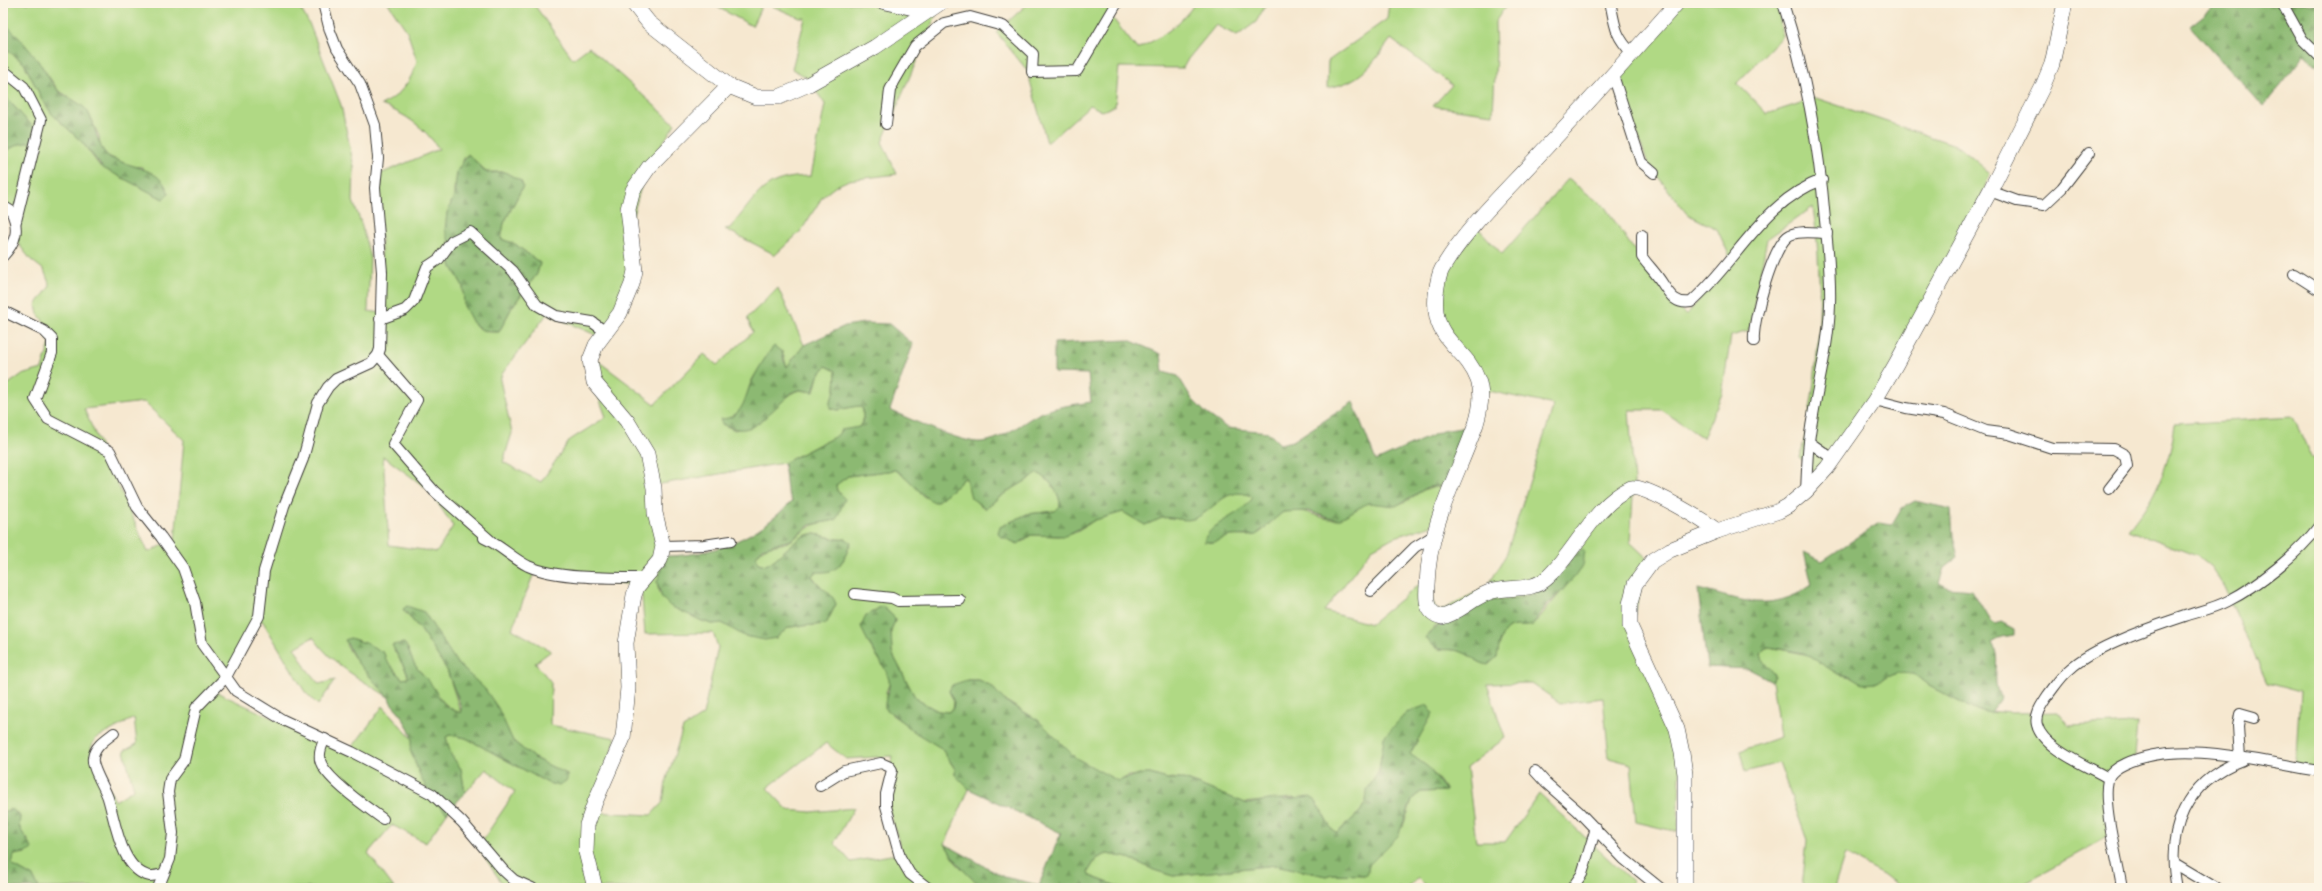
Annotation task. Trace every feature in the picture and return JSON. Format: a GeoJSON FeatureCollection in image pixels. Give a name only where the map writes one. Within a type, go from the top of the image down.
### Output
{"type":"FeatureCollection","features":[{"type":"Feature","properties":{"kind":"street"},"geometry":{"type":"LineString","coordinates":[[158,888],[170,859],[173,833],[168,792],[170,779],[176,774],[184,760],[196,708],[226,677],[259,616],[264,571],[284,506],[303,458],[318,403],[328,387],[336,379],[371,363],[378,355],[381,343],[380,319],[382,272],[375,188],[378,158],[375,125],[360,84],[337,49],[330,31],[323,3]]}},
{"type":"Feature","properties":{"kind":"street"},"geometry":{"type":"LineString","coordinates":[[633,3],[649,23],[729,86],[756,97],[779,97],[808,84],[875,47],[916,9]]}},
{"type":"Feature","properties":{"kind":"street"},"geometry":{"type":"LineString","coordinates":[[880,3],[916,9],[940,3]]}},
{"type":"Feature","properties":{"kind":"street"},"geometry":{"type":"LineString","coordinates":[[886,124],[890,90],[894,82],[915,46],[944,23],[970,17],[1003,26],[1033,54],[1032,72],[1077,71],[1117,3]]}},
{"type":"Feature","properties":{"kind":"street"},"geometry":{"type":"LineString","coordinates":[[1676,3],[1613,75],[1493,205],[1457,248],[1439,276],[1436,301],[1440,326],[1452,346],[1473,370],[1479,381],[1480,399],[1476,423],[1444,499],[1433,536],[1428,563],[1427,604],[1432,612],[1442,617],[1493,591],[1531,587],[1543,582],[1557,568],[1593,521],[1611,503],[1631,488],[1644,489],[1703,519],[1716,531]]}},
{"type":"Feature","properties":{"kind":"street"},"geometry":{"type":"LineString","coordinates":[[1784,3],[1800,60],[1812,112],[1822,180],[1830,269],[1830,312],[1826,348],[1809,442],[1806,490]]}},
{"type":"Feature","properties":{"kind":"street"},"geometry":{"type":"LineString","coordinates":[[1685,888],[1685,774],[1682,753],[1677,729],[1630,626],[1629,615],[1635,584],[1652,561],[1670,550],[1716,531],[1779,511],[1806,490],[1833,459],[1874,400],[1896,364],[1990,191],[2042,88],[2052,64],[2065,3]]}},
{"type":"Feature","properties":{"kind":"street"},"geometry":{"type":"LineString","coordinates":[[2282,3],[2302,39],[2319,56]]}},
{"type":"Feature","properties":{"kind":"street"},"geometry":{"type":"LineString","coordinates":[[1611,6],[1616,32],[1622,43],[1632,53]]}},
{"type":"Feature","properties":{"kind":"street"},"geometry":{"type":"LineString","coordinates":[[3,70],[24,87],[41,120],[16,221],[16,237],[12,246],[3,256]]}},
{"type":"Feature","properties":{"kind":"street"},"geometry":{"type":"LineString","coordinates":[[1613,75],[1641,162],[1654,173]]}},
{"type":"Feature","properties":{"kind":"street"},"geometry":{"type":"LineString","coordinates":[[595,888],[588,865],[585,839],[595,802],[623,738],[628,688],[626,643],[634,595],[643,578],[660,560],[663,546],[656,513],[654,488],[647,454],[627,421],[594,382],[590,360],[596,345],[620,313],[627,299],[635,271],[628,209],[632,190],[649,167],[729,86]]}},
{"type":"Feature","properties":{"kind":"street"},"geometry":{"type":"LineString","coordinates":[[1990,191],[2017,201],[2044,205],[2062,188],[2089,153]]}},
{"type":"Feature","properties":{"kind":"street"},"geometry":{"type":"LineString","coordinates":[[1642,235],[1642,257],[1661,280],[1668,294],[1676,301],[1691,302],[1762,222],[1798,191],[1822,180]]}},
{"type":"Feature","properties":{"kind":"street"},"geometry":{"type":"LineString","coordinates":[[3,206],[11,211],[16,221]]}},
{"type":"Feature","properties":{"kind":"street"},"geometry":{"type":"LineString","coordinates":[[380,319],[405,310],[414,301],[427,267],[440,259],[452,242],[470,232],[513,271],[537,305],[556,316],[592,322],[606,332]]}},
{"type":"Feature","properties":{"kind":"street"},"geometry":{"type":"LineString","coordinates":[[1754,341],[1753,330],[1764,285],[1780,244],[1789,235],[1806,232],[1827,233]]}},
{"type":"Feature","properties":{"kind":"street"},"geometry":{"type":"LineString","coordinates":[[2294,274],[2319,290]]}},
{"type":"Feature","properties":{"kind":"street"},"geometry":{"type":"LineString","coordinates":[[3,311],[44,330],[52,340],[52,353],[35,399],[39,408],[48,419],[110,451],[137,508],[161,537],[183,568],[195,602],[202,644],[236,691],[283,720],[325,739],[432,794],[462,822],[503,870],[514,880],[532,888]]}},
{"type":"Feature","properties":{"kind":"street"},"geometry":{"type":"LineString","coordinates":[[378,355],[417,400],[393,444],[434,491],[491,541]]}},
{"type":"Feature","properties":{"kind":"street"},"geometry":{"type":"LineString","coordinates":[[1874,400],[1906,408],[1944,414],[1986,432],[2010,434],[2052,448],[2114,449],[2125,455],[2127,466],[2109,489]]}},
{"type":"Feature","properties":{"kind":"street"},"geometry":{"type":"LineString","coordinates":[[1809,442],[1833,459]]}},
{"type":"Feature","properties":{"kind":"street"},"geometry":{"type":"LineString","coordinates":[[2108,778],[2058,750],[2045,740],[2040,732],[2036,724],[2037,714],[2042,704],[2059,680],[2070,668],[2120,640],[2214,607],[2240,594],[2286,560],[2308,540],[2319,526]]}},
{"type":"Feature","properties":{"kind":"street"},"geometry":{"type":"LineString","coordinates":[[467,529],[491,541],[529,566],[546,572],[598,577],[643,578]]}},
{"type":"Feature","properties":{"kind":"street"},"geometry":{"type":"LineString","coordinates":[[1371,591],[1415,547],[1433,536]]}},
{"type":"Feature","properties":{"kind":"street"},"geometry":{"type":"LineString","coordinates":[[663,546],[704,545],[731,541]]}},
{"type":"Feature","properties":{"kind":"street"},"geometry":{"type":"LineString","coordinates":[[855,594],[892,598],[898,601],[960,600]]}},
{"type":"Feature","properties":{"kind":"street"},"geometry":{"type":"LineString","coordinates":[[2243,759],[2238,726],[2240,714],[2254,718]]}},
{"type":"Feature","properties":{"kind":"street"},"geometry":{"type":"LineString","coordinates":[[114,733],[94,751],[92,760],[108,797],[117,834],[130,860],[139,870],[151,876],[163,874]]}},
{"type":"Feature","properties":{"kind":"street"},"geometry":{"type":"LineString","coordinates":[[325,739],[320,753],[323,768],[340,786],[383,819]]}},
{"type":"Feature","properties":{"kind":"street"},"geometry":{"type":"LineString","coordinates":[[2122,888],[2107,802],[2108,778],[2118,767],[2154,754],[2192,753],[2243,759],[2319,771]]}},
{"type":"Feature","properties":{"kind":"street"},"geometry":{"type":"LineString","coordinates":[[2177,888],[2174,864],[2175,831],[2180,815],[2188,801],[2201,785],[2227,766],[2243,759]]}},
{"type":"Feature","properties":{"kind":"street"},"geometry":{"type":"LineString","coordinates":[[820,786],[844,771],[881,764],[890,767],[892,770],[886,794],[886,806],[900,857],[910,874],[928,888]]}},
{"type":"Feature","properties":{"kind":"street"},"geometry":{"type":"LineString","coordinates":[[1535,771],[1596,828],[1624,859],[1660,888]]}},
{"type":"Feature","properties":{"kind":"street"},"geometry":{"type":"LineString","coordinates":[[1572,888],[1582,874],[1596,828]]}},
{"type":"Feature","properties":{"kind":"street"},"geometry":{"type":"LineString","coordinates":[[2174,864],[2216,888]]}},
{"type":"Feature","properties":{"kind":"green space"},"geometry":{"type":"Polygon","coordinates":[[[3,3],[297,3],[309,23],[341,105],[354,167],[353,201],[361,223],[370,257],[368,311],[382,313],[380,174],[439,149],[427,134],[414,122],[381,105],[394,97],[404,88],[415,69],[417,61],[407,31],[388,3],[533,3],[573,59],[589,47],[675,124],[646,169],[627,236],[627,281],[603,338],[547,314],[502,374],[500,380],[512,433],[503,462],[541,482],[570,440],[606,417],[588,368],[598,361],[655,404],[704,354],[717,365],[753,332],[747,318],[778,288],[804,345],[787,367],[782,351],[761,369],[751,382],[742,408],[722,424],[735,430],[759,423],[769,411],[794,392],[799,390],[814,392],[818,376],[826,366],[836,371],[835,391],[830,402],[837,410],[858,406],[863,409],[863,421],[859,427],[822,443],[784,463],[649,486],[667,556],[657,582],[659,593],[674,608],[684,611],[702,621],[712,624],[722,623],[749,637],[776,638],[789,627],[826,624],[836,604],[812,576],[815,572],[843,561],[851,543],[846,539],[837,539],[812,534],[807,535],[795,542],[777,558],[766,565],[758,563],[756,557],[764,549],[792,540],[813,525],[831,521],[841,494],[837,491],[836,485],[848,476],[895,470],[913,482],[923,496],[936,502],[959,484],[962,479],[966,478],[973,498],[985,508],[989,507],[1002,495],[1037,473],[1041,475],[1053,486],[1060,501],[1060,506],[1056,511],[1027,514],[1000,527],[1022,542],[1031,535],[1058,536],[1075,532],[1095,520],[1123,512],[1145,525],[1162,518],[1193,518],[1201,515],[1228,495],[1244,493],[1254,497],[1237,514],[1205,537],[1209,543],[1229,536],[1256,535],[1277,516],[1284,512],[1298,511],[1324,518],[1335,519],[1343,517],[1368,503],[1392,505],[1400,504],[1430,488],[1448,488],[1432,525],[1392,538],[1372,549],[1324,611],[1371,624],[1423,581],[1438,612],[1488,586],[1506,555],[1554,405],[1484,390],[1446,338],[1437,286],[1477,227],[1502,254],[1568,179],[1605,207],[1632,247],[1686,316],[1731,259],[1717,229],[1687,214],[1648,164],[1618,78],[1679,3],[1778,3],[1782,36],[1737,83],[1767,114],[1816,98],[1958,146],[1990,173],[1969,231],[1867,408],[1821,479],[1800,458],[1812,395],[1818,333],[1819,270],[1813,207],[1767,239],[1749,331],[1731,336],[1722,394],[1703,438],[1662,410],[1629,410],[1634,483],[1630,542],[1650,561],[1644,570],[1634,620],[1681,749],[1678,832],[1636,822],[1631,764],[1609,758],[1603,698],[1560,703],[1531,683],[1487,684],[1505,738],[1467,767],[1476,842],[1505,842],[1539,794],[1633,882],[1623,888],[1428,888],[1418,878],[1407,888],[1122,888],[1090,876],[1088,872],[1096,859],[1107,854],[1129,858],[1154,870],[1173,876],[1276,865],[1326,876],[1332,874],[1367,875],[1369,865],[1403,826],[1413,798],[1421,792],[1446,791],[1427,767],[1411,756],[1383,744],[1379,771],[1368,790],[1366,802],[1360,812],[1337,833],[1332,830],[1318,804],[1292,798],[1243,803],[1190,781],[1172,778],[1167,779],[1150,774],[1128,776],[1118,782],[1076,758],[1033,717],[1001,698],[992,686],[979,680],[967,680],[949,691],[954,702],[953,709],[948,712],[938,711],[916,699],[892,653],[891,630],[895,621],[894,617],[882,606],[866,616],[867,641],[886,670],[890,682],[886,692],[892,715],[941,748],[955,769],[955,775],[969,789],[945,844],[957,864],[986,888],[505,888],[478,847],[515,792],[486,769],[465,793],[461,769],[451,755],[446,737],[450,735],[466,738],[548,783],[553,784],[567,774],[534,758],[513,741],[500,714],[475,680],[460,667],[451,656],[424,612],[403,610],[421,630],[447,670],[461,713],[444,703],[412,660],[408,648],[404,643],[394,650],[407,672],[408,678],[402,679],[386,660],[384,653],[368,644],[350,638],[346,645],[357,662],[390,698],[338,664],[313,637],[295,648],[306,668],[319,684],[335,680],[318,705],[305,692],[262,620],[214,691],[348,753],[383,706],[412,739],[414,759],[422,779],[447,813],[426,843],[392,825],[368,853],[394,888],[39,888],[33,877],[12,865],[14,855],[26,853],[28,839],[20,829],[20,816],[12,809],[3,812],[3,388],[21,375],[42,369],[53,334],[38,314],[36,305],[50,286],[44,270],[31,260],[14,238],[11,218],[3,213],[3,152],[19,144],[32,142],[35,129],[8,100],[3,91],[3,47],[24,63],[42,99],[52,114],[82,142],[99,165],[163,199],[142,167],[130,166],[108,156],[100,147],[99,136],[88,113],[78,103],[58,90],[38,61],[3,23],[3,3]],[[468,154],[464,158],[454,188],[454,196],[447,213],[449,241],[448,254],[452,267],[463,286],[464,306],[477,327],[488,332],[499,332],[512,307],[537,274],[540,263],[515,244],[501,239],[504,223],[523,186],[505,172],[487,172],[468,154]],[[144,402],[84,409],[148,552],[175,540],[184,440],[144,402]],[[383,456],[389,545],[437,552],[453,526],[429,490],[383,456]],[[1582,567],[1513,601],[1490,601],[1436,626],[1427,634],[1430,641],[1437,648],[1462,652],[1481,663],[1500,645],[1501,635],[1506,630],[1512,626],[1533,625],[1582,567]],[[534,573],[512,629],[551,651],[535,663],[551,682],[550,725],[616,738],[592,812],[651,815],[663,802],[666,782],[683,728],[703,715],[718,647],[713,633],[645,634],[641,586],[534,573]],[[134,718],[95,739],[91,748],[115,801],[134,789],[124,751],[137,744],[134,718]],[[826,743],[767,788],[788,810],[811,812],[854,808],[834,843],[851,862],[902,853],[884,792],[893,756],[846,759],[826,743]]]}},
{"type":"Feature","properties":{"kind":"green space"},"geometry":{"type":"Polygon","coordinates":[[[710,3],[763,3],[752,26],[710,3]]]}},
{"type":"Feature","properties":{"kind":"green space"},"geometry":{"type":"Polygon","coordinates":[[[765,3],[946,3],[938,10],[882,142],[897,174],[849,180],[836,186],[823,196],[801,231],[774,256],[770,252],[725,229],[730,228],[756,196],[771,184],[794,177],[811,176],[825,104],[806,77],[792,69],[805,18],[800,18],[765,3]]]}},
{"type":"Feature","properties":{"kind":"green space"},"geometry":{"type":"Polygon","coordinates":[[[1029,3],[1124,3],[1110,15],[1137,49],[1154,40],[1177,24],[1195,3],[1267,3],[1256,22],[1237,36],[1216,25],[1188,59],[1183,68],[1119,67],[1115,106],[1102,111],[1090,105],[1047,143],[1027,70],[996,32],[1029,3]]]}},
{"type":"Feature","properties":{"kind":"green space"},"geometry":{"type":"Polygon","coordinates":[[[1389,3],[1508,3],[1495,22],[1496,54],[1493,114],[1433,106],[1452,85],[1391,39],[1365,71],[1349,81],[1327,88],[1328,61],[1387,19],[1389,3]]]}},
{"type":"Feature","properties":{"kind":"green space"},"geometry":{"type":"Polygon","coordinates":[[[2219,3],[2319,3],[2319,68],[2304,55],[2263,107],[2190,26],[2219,3]]]}},
{"type":"Feature","properties":{"kind":"green space"},"geometry":{"type":"Polygon","coordinates":[[[3,23],[30,50],[58,91],[75,101],[88,112],[99,142],[105,153],[109,157],[155,175],[161,180],[169,194],[163,199],[103,168],[82,142],[52,114],[42,99],[24,63],[3,46],[3,23]]]}},
{"type":"Feature","properties":{"kind":"green space"},"geometry":{"type":"Polygon","coordinates":[[[3,91],[8,100],[35,129],[32,142],[19,144],[3,152],[3,91]]]}},
{"type":"Feature","properties":{"kind":"green space"},"geometry":{"type":"Polygon","coordinates":[[[468,154],[487,173],[505,172],[521,181],[523,186],[504,223],[501,239],[515,244],[540,263],[537,274],[512,307],[499,332],[482,330],[473,323],[464,306],[463,286],[452,267],[448,254],[449,241],[445,230],[447,213],[454,196],[457,171],[468,154]]]}},
{"type":"Feature","properties":{"kind":"green space"},"geometry":{"type":"Polygon","coordinates":[[[864,323],[889,324],[913,344],[890,410],[936,430],[973,442],[994,439],[1008,433],[1033,417],[1046,411],[1091,402],[1088,374],[1054,373],[1054,343],[1129,340],[1161,354],[1163,372],[1178,376],[1192,399],[1207,414],[1227,428],[1268,432],[1280,444],[1293,441],[1353,402],[1376,461],[1442,431],[1474,426],[1448,488],[1438,486],[1428,487],[1396,506],[1368,503],[1339,519],[1329,518],[1308,511],[1283,512],[1256,535],[1230,536],[1214,542],[1204,542],[1212,529],[1242,509],[1253,497],[1244,494],[1228,496],[1207,511],[1189,520],[1162,518],[1145,525],[1123,512],[1095,520],[1065,536],[1031,535],[1018,544],[1000,536],[998,532],[1000,527],[1027,514],[1055,511],[1060,506],[1060,501],[1053,486],[1037,473],[995,500],[989,507],[985,508],[971,498],[966,478],[962,479],[959,484],[936,502],[927,498],[901,473],[895,470],[848,476],[836,485],[837,491],[845,499],[836,520],[810,525],[791,540],[762,548],[756,557],[758,563],[766,565],[777,558],[795,542],[807,535],[812,534],[837,539],[846,539],[851,542],[843,561],[835,569],[830,571],[815,572],[812,576],[831,596],[836,604],[826,624],[789,627],[776,638],[765,640],[744,636],[722,623],[712,624],[702,621],[670,606],[662,598],[657,582],[667,556],[685,555],[719,548],[735,542],[765,525],[792,501],[787,490],[784,463],[838,435],[841,430],[859,427],[863,421],[863,409],[858,406],[837,410],[830,408],[830,402],[835,391],[836,371],[826,366],[818,376],[813,392],[800,390],[794,392],[756,425],[741,429],[732,428],[722,424],[720,419],[734,416],[742,407],[755,374],[774,346],[782,352],[787,367],[804,345],[845,326],[864,323]]]}},
{"type":"Feature","properties":{"kind":"green space"},"geometry":{"type":"Polygon","coordinates":[[[2293,417],[2312,458],[2319,453],[2319,773],[2295,770],[2300,692],[2267,683],[2224,587],[2211,567],[2197,556],[2129,530],[2154,494],[2160,481],[2173,439],[2175,424],[2293,417]]]}},
{"type":"Feature","properties":{"kind":"green space"},"geometry":{"type":"Polygon","coordinates":[[[1915,501],[1951,509],[1953,536],[1958,557],[1944,568],[1939,583],[1949,588],[1972,590],[1991,622],[1996,624],[2001,622],[2014,629],[2014,635],[2002,637],[1992,643],[1995,650],[1997,664],[1996,684],[2001,698],[1991,712],[1975,710],[1929,686],[1914,674],[1897,673],[1875,683],[1863,684],[1850,676],[1838,674],[1804,653],[1769,647],[1764,649],[1761,654],[1763,661],[1775,676],[1772,681],[1749,669],[1707,667],[1698,589],[1728,597],[1756,602],[1769,602],[1797,594],[1812,585],[1804,552],[1822,561],[1879,523],[1892,525],[1902,508],[1915,501]]]}},
{"type":"Feature","properties":{"kind":"green space"},"geometry":{"type":"Polygon","coordinates":[[[1582,549],[1585,552],[1583,563],[1577,574],[1543,610],[1533,625],[1517,626],[1507,629],[1500,642],[1497,657],[1488,665],[1459,651],[1438,649],[1425,638],[1435,628],[1444,622],[1475,606],[1490,601],[1516,599],[1532,593],[1582,549]]]}},
{"type":"Feature","properties":{"kind":"green space"},"geometry":{"type":"Polygon","coordinates":[[[407,606],[424,612],[457,663],[485,689],[498,708],[513,741],[534,758],[567,774],[567,780],[559,786],[548,783],[466,738],[450,735],[446,737],[451,755],[461,769],[465,793],[447,813],[434,801],[422,780],[410,750],[412,739],[409,729],[389,698],[357,662],[345,640],[350,638],[368,644],[384,653],[386,660],[402,679],[408,678],[407,672],[392,645],[404,643],[408,648],[413,662],[431,684],[442,702],[454,711],[461,713],[461,707],[447,670],[421,630],[403,609],[407,606]]]}},
{"type":"Feature","properties":{"kind":"green space"},"geometry":{"type":"Polygon","coordinates":[[[882,606],[894,617],[895,621],[891,630],[892,653],[916,699],[938,711],[948,712],[953,709],[954,702],[949,691],[952,685],[967,680],[979,680],[991,686],[1005,701],[1038,720],[1076,758],[1118,781],[1139,774],[1150,774],[1167,779],[1184,779],[1248,804],[1274,799],[1286,800],[1310,797],[1315,800],[1332,830],[1337,833],[1360,812],[1366,802],[1367,790],[1379,771],[1384,737],[1406,713],[1427,705],[1433,713],[1410,754],[1428,767],[1446,791],[1421,792],[1413,798],[1398,836],[1369,865],[1367,875],[1332,874],[1326,876],[1276,865],[1173,876],[1154,870],[1129,858],[1107,854],[1096,859],[1088,872],[1090,876],[1122,888],[986,888],[979,884],[962,869],[945,844],[1004,877],[1039,885],[1061,833],[969,789],[955,775],[955,769],[941,748],[916,733],[885,708],[885,701],[889,687],[887,673],[867,640],[861,626],[866,616],[882,606]]]}},
{"type":"Feature","properties":{"kind":"green space"},"geometry":{"type":"Polygon","coordinates":[[[1769,647],[1809,655],[1838,674],[1875,683],[1897,673],[1914,674],[1929,686],[1975,710],[2013,713],[2058,712],[2069,726],[2138,723],[2135,757],[2108,776],[2115,833],[2015,888],[1901,888],[1883,874],[1845,854],[1834,888],[1802,888],[1807,840],[1779,763],[1745,772],[1740,751],[1780,737],[1772,681],[1775,676],[1762,661],[1761,654],[1764,649],[1769,647]]]}},
{"type":"Feature","properties":{"kind":"green space"},"geometry":{"type":"Polygon","coordinates":[[[12,809],[20,817],[19,827],[32,848],[30,851],[14,855],[12,865],[33,877],[39,888],[3,888],[3,812],[12,809]]]}}]}
